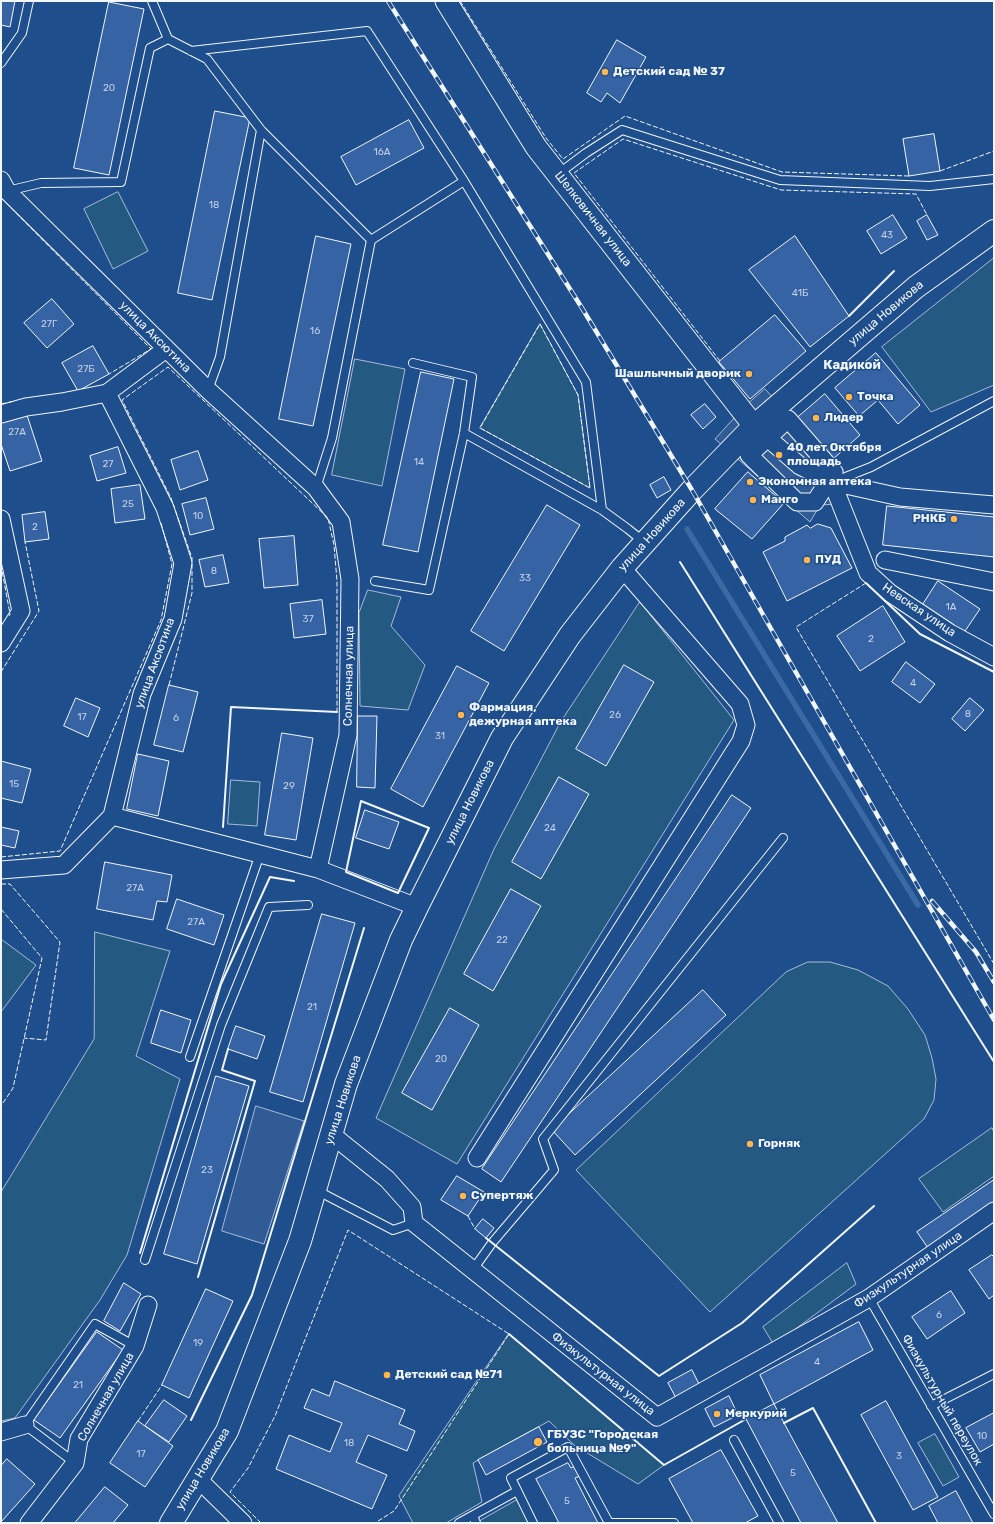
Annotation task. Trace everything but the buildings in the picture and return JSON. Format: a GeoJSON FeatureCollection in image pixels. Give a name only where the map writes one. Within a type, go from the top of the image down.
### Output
{"type":"FeatureCollection","features":[{"type":"Feature","properties":{"kind":"main road","name":"улица Новикова"},"geometry":{"type":"LineString","coordinates":[[171,1523],[227,1431],[300,1241],[346,1084],[401,940],[416,907],[502,738],[570,635],[622,568],[692,490],[761,432],[916,287],[994,231]]}},
{"type":"Feature","properties":{"kind":"street","name":"Шелковичная улица"},"geometry":{"type":"LineString","coordinates":[[446,1],[536,146],[761,432]]}},
{"type":"Feature","properties":{"kind":"street","name":"улица Аксютина"},"geometry":{"type":"LineString","coordinates":[[4,186],[208,390],[316,488]]}},
{"type":"Feature","properties":{"kind":"street"},"geometry":{"type":"LineString","coordinates":[[1,414],[26,407],[62,402],[107,393],[166,349]]}},
{"type":"Feature","properties":{"kind":"street","name":"улица Аксютина"},"geometry":{"type":"LineString","coordinates":[[107,393],[165,508],[183,563],[173,619],[142,694],[112,816]]}},
{"type":"Feature","properties":{"kind":"street"},"geometry":{"type":"LineString","coordinates":[[788,419],[834,472],[830,482],[815,502],[797,502],[749,455],[761,432],[788,419]]}},
{"type":"Feature","properties":{"kind":"street"},"geometry":{"type":"LineString","coordinates":[[761,432],[800,466],[830,482],[900,497],[994,505]]}},
{"type":"Feature","properties":{"kind":"street","name":"Невская улица"},"geometry":{"type":"LineString","coordinates":[[830,482],[868,573],[890,593],[910,607],[950,633],[994,657]]}},
{"type":"Feature","properties":{"kind":"street","name":"Солнечная улица"},"geometry":{"type":"LineString","coordinates":[[316,488],[341,522],[350,579],[348,735],[318,869]]}},
{"type":"Feature","properties":{"kind":"street"},"geometry":{"type":"LineString","coordinates":[[1,519],[21,611],[1,643]]}},
{"type":"Feature","properties":{"kind":"street"},"geometry":{"type":"LineString","coordinates":[[885,560],[994,582]]}},
{"type":"Feature","properties":{"kind":"street"},"geometry":{"type":"LineString","coordinates":[[477,1158],[741,742],[746,725],[740,704],[622,568]]}},
{"type":"Feature","properties":{"kind":"street"},"geometry":{"type":"LineString","coordinates":[[1,870],[64,866],[112,816],[318,869],[416,907]]}},
{"type":"Feature","properties":{"kind":"street"},"geometry":{"type":"LineString","coordinates":[[331,1134],[387,1179],[412,1207],[414,1223]]}},
{"type":"Feature","properties":{"kind":"street","name":"Физкультурная улица"},"geometry":{"type":"LineString","coordinates":[[414,1223],[657,1418],[869,1298],[994,1211]]}},
{"type":"Feature","properties":{"kind":"street","name":"Солнечная улица"},"geometry":{"type":"LineString","coordinates":[[29,1523],[75,1463],[79,1439],[136,1346],[148,1305]]}},
{"type":"Feature","properties":{"kind":"street"},"geometry":{"type":"LineString","coordinates":[[1,1432],[25,1425]]}},
{"type":"Feature","properties":{"kind":"street"},"geometry":{"type":"LineString","coordinates":[[198,1479],[243,1523]]}},
{"type":"Feature","properties":{"kind":"lane"},"geometry":{"type":"LineString","coordinates":[[1,63],[22,33],[29,1]]}},
{"type":"Feature","properties":{"kind":"lane"},"geometry":{"type":"LineString","coordinates":[[152,1],[168,39],[207,59],[261,130],[371,240]]}},
{"type":"Feature","properties":{"kind":"lane"},"geometry":{"type":"LineString","coordinates":[[191,51],[367,31],[464,181],[586,382],[602,510]]}},
{"type":"Feature","properties":{"kind":"lane"},"geometry":{"type":"LineString","coordinates":[[4,186],[41,183],[121,182],[150,48],[168,39]]}},
{"type":"Feature","properties":{"kind":"lane"},"geometry":{"type":"LineString","coordinates":[[208,390],[220,357],[261,130]]}},
{"type":"Feature","properties":{"kind":"lane"},"geometry":{"type":"LineString","coordinates":[[558,174],[586,153],[622,130],[780,180],[930,186],[994,180]]}},
{"type":"Feature","properties":{"kind":"lane"},"geometry":{"type":"LineString","coordinates":[[316,488],[332,438],[371,240],[464,181]]}},
{"type":"Feature","properties":{"kind":"lane"},"geometry":{"type":"LineString","coordinates":[[375,581],[429,590],[464,433],[472,377],[413,364]]}},
{"type":"Feature","properties":{"kind":"lane"},"geometry":{"type":"LineString","coordinates":[[830,482],[871,467],[994,401]]}},
{"type":"Feature","properties":{"kind":"lane"},"geometry":{"type":"LineString","coordinates":[[464,433],[602,510],[644,543]]}},
{"type":"Feature","properties":{"kind":"lane"},"geometry":{"type":"LineString","coordinates":[[472,1271],[492,1244],[554,1170],[543,1139],[783,838]]}},
{"type":"Feature","properties":{"kind":"lane"},"geometry":{"type":"LineString","coordinates":[[190,1057],[260,854]]}},
{"type":"Feature","properties":{"kind":"lane"},"geometry":{"type":"LineString","coordinates":[[144,1260],[221,1025],[270,907],[308,905]]}},
{"type":"Feature","properties":{"kind":"lane"},"geometry":{"type":"LineString","coordinates":[[315,1189],[393,1230],[414,1223]]}},
{"type":"Feature","properties":{"kind":"lane","name":"Физкультурный переулок"},"geometry":{"type":"LineString","coordinates":[[869,1298],[994,1514]]}},
{"type":"Feature","properties":{"kind":"lane"},"geometry":{"type":"LineString","coordinates":[[75,1463],[25,1425],[95,1324],[136,1346]]}},
{"type":"Feature","properties":{"kind":"lane"},"geometry":{"type":"LineString","coordinates":[[931,1406],[994,1374]]}},
{"type":"Feature","properties":{"kind":"lane"},"geometry":{"type":"LineString","coordinates":[[734,1440],[779,1523]]}},
{"type":"Feature","properties":{"kind":"lane"},"geometry":{"type":"LineString","coordinates":[[533,1523],[511,1478],[568,1447],[609,1523],[674,1523]]}},
{"type":"Feature","properties":{"kind":"lane"},"geometry":{"type":"LineString","coordinates":[[459,1523],[474,1519],[517,1491]]}},
{"type":"Feature","properties":{"kind":"shaded area"},"geometry":{"type":"Polygon","coordinates":[[[118,192],[148,251],[113,269],[84,209],[118,192]]]}},
{"type":"Feature","properties":{"kind":"shaded area"},"geometry":{"type":"Polygon","coordinates":[[[994,258],[994,385],[931,412],[882,347],[994,258]]]}},
{"type":"Feature","properties":{"kind":"shaded area"},"geometry":{"type":"Polygon","coordinates":[[[540,324],[578,395],[590,488],[480,428],[540,324]]]}},
{"type":"Feature","properties":{"kind":"shaded area"},"geometry":{"type":"Polygon","coordinates":[[[355,359],[405,369],[382,486],[332,475],[355,359]]]}},
{"type":"Feature","properties":{"kind":"shaded area","name":"40 лет Октября площадь"},"geometry":{"type":"Polygon","coordinates":[[[765,389],[841,471],[837,504],[820,505],[810,522],[715,439],[745,406],[765,389]]]}},
{"type":"Feature","properties":{"kind":"shaded area"},"geometry":{"type":"Polygon","coordinates":[[[368,590],[401,597],[391,626],[425,665],[408,710],[360,706],[359,613],[368,590]]]}},
{"type":"Feature","properties":{"kind":"shaded area"},"geometry":{"type":"Polygon","coordinates":[[[640,602],[734,720],[457,1164],[376,1118],[494,849],[560,723],[640,602]]]}},
{"type":"Feature","properties":{"kind":"shaded area"},"geometry":{"type":"Polygon","coordinates":[[[231,780],[260,782],[257,826],[228,824],[231,780]]]}},
{"type":"Feature","properties":{"kind":"shaded area"},"geometry":{"type":"Polygon","coordinates":[[[95,932],[170,951],[136,1056],[180,1079],[127,1255],[100,1300],[15,1418],[1,1421],[1,1192],[94,1039],[95,932]]]}},
{"type":"Feature","properties":{"kind":"shaded area"},"geometry":{"type":"Polygon","coordinates":[[[1,939],[36,965],[1,1012],[1,939]]]}},
{"type":"Feature","properties":{"kind":"shaded area","name":"Горняк"},"geometry":{"type":"Polygon","coordinates":[[[808,962],[830,962],[858,970],[888,986],[908,1009],[925,1035],[932,1058],[936,1079],[934,1100],[924,1119],[710,1312],[576,1170],[786,972],[808,962]]]}},
{"type":"Feature","properties":{"kind":"shaded area"},"geometry":{"type":"Polygon","coordinates":[[[256,1106],[304,1121],[264,1244],[222,1231],[256,1106]]]}},
{"type":"Feature","properties":{"kind":"shaded area"},"geometry":{"type":"Polygon","coordinates":[[[992,1128],[994,1132],[994,1176],[943,1212],[919,1179],[992,1128]]]}},
{"type":"Feature","properties":{"kind":"shaded area"},"geometry":{"type":"Polygon","coordinates":[[[847,1263],[856,1284],[774,1345],[763,1327],[847,1263]]]}},
{"type":"Feature","properties":{"kind":"shaded area"},"geometry":{"type":"Polygon","coordinates":[[[509,1334],[664,1465],[638,1484],[574,1445],[549,1421],[473,1463],[482,1502],[446,1523],[413,1523],[399,1496],[509,1334]]]}},
{"type":"Feature","properties":{"kind":"shaded area"},"geometry":{"type":"Polygon","coordinates":[[[935,1434],[959,1477],[943,1486],[918,1443],[935,1434]]]}},
{"type":"Feature","properties":{"kind":"shaded area"},"geometry":{"type":"Polygon","coordinates":[[[517,1500],[529,1523],[481,1523],[480,1521],[517,1500]]]}},
{"type":"Feature","properties":{"kind":"waterway"},"geometry":{"type":"LineString","coordinates":[[687,529],[918,905]]}},
{"type":"Feature","properties":{"kind":"railway"},"geometry":{"type":"LineString","coordinates":[[388,1],[582,308],[692,490],[994,1020]]}},
{"type":"Feature","properties":{"kind":"railway"},"geometry":{"type":"LineString","coordinates":[[932,901],[976,952],[994,982]]}},
{"type":"Feature","properties":{"kind":"fence"},"geometry":{"type":"LineString","coordinates":[[460,1],[546,138],[563,159],[625,116],[782,172],[909,176]]}},
{"type":"Feature","properties":{"kind":"fence"},"geometry":{"type":"LineString","coordinates":[[720,361],[574,173],[623,139],[781,190],[916,194],[927,215]]}},
{"type":"Feature","properties":{"kind":"fence"},"geometry":{"type":"LineString","coordinates":[[940,171],[994,151]]}},
{"type":"Feature","properties":{"kind":"fence"},"geometry":{"type":"LineString","coordinates":[[1,198],[151,349],[109,374]]}},
{"type":"Feature","properties":{"kind":"fence"},"geometry":{"type":"LineString","coordinates":[[540,324],[578,395],[590,488],[480,428],[540,324]]}},
{"type":"Feature","properties":{"kind":"fence"},"geometry":{"type":"LineString","coordinates":[[169,685],[192,593],[192,558],[171,498],[122,400],[168,367],[328,518],[334,545],[337,581],[337,712]]}},
{"type":"Feature","properties":{"kind":"fence"},"geometry":{"type":"LineString","coordinates":[[1,404],[15,401]]}},
{"type":"Feature","properties":{"kind":"fence"},"geometry":{"type":"LineString","coordinates":[[1,857],[60,851],[161,620],[172,564],[161,523]]}},
{"type":"Feature","properties":{"kind":"fence"},"geometry":{"type":"LineString","coordinates":[[1,672],[39,611],[25,542]]}},
{"type":"Feature","properties":{"kind":"fence"},"geometry":{"type":"LineString","coordinates":[[1,565],[10,614],[9,616]]}},
{"type":"Feature","properties":{"kind":"fence"},"geometry":{"type":"LineString","coordinates":[[866,583],[796,627],[994,964]]}},
{"type":"Feature","properties":{"kind":"fence"},"geometry":{"type":"LineString","coordinates":[[1,884],[10,884],[60,942],[46,1040],[24,1038]]}},
{"type":"Feature","properties":{"kind":"fence"},"geometry":{"type":"LineString","coordinates":[[1,909],[42,958],[13,1088],[1,1106]]}},
{"type":"Feature","properties":{"kind":"fence"},"geometry":{"type":"LineString","coordinates":[[468,1216],[475,1229]]}},
{"type":"Feature","properties":{"kind":"fence"},"geometry":{"type":"LineString","coordinates":[[261,1523],[230,1492],[248,1468],[275,1416],[348,1230],[509,1334],[394,1511],[375,1523]]}},
{"type":"Feature","properties":{"kind":"fence"},"geometry":{"type":"LineString","coordinates":[[138,1421],[162,1385]]}},
{"type":"Feature","properties":{"kind":"wall"},"geometry":{"type":"LineString","coordinates":[[849,316],[894,271]]}},
{"type":"Feature","properties":{"kind":"wall"},"geometry":{"type":"LineString","coordinates":[[680,562],[994,1062]]}},
{"type":"Feature","properties":{"kind":"wall"},"geometry":{"type":"LineString","coordinates":[[866,583],[920,634],[994,672]]}},
{"type":"Feature","properties":{"kind":"wall"},"geometry":{"type":"LineString","coordinates":[[223,827],[231,707],[337,712]]}},
{"type":"Feature","properties":{"kind":"wall"},"geometry":{"type":"LineString","coordinates":[[361,801],[429,828],[398,893],[346,872],[361,801]]}},
{"type":"Feature","properties":{"kind":"wall"},"geometry":{"type":"LineString","coordinates":[[140,1253],[221,984],[270,877],[294,881]]}},
{"type":"Feature","properties":{"kind":"wall"},"geometry":{"type":"LineString","coordinates":[[191,1420],[252,1295],[364,928]]}},
{"type":"Feature","properties":{"kind":"wall"},"geometry":{"type":"LineString","coordinates":[[198,1277],[255,1081],[222,1070],[228,1049]]}},
{"type":"Feature","properties":{"kind":"wall"},"geometry":{"type":"LineString","coordinates":[[486,1238],[659,1376],[742,1323],[874,1206]]}},
{"type":"Feature","properties":{"kind":"wall"},"geometry":{"type":"LineString","coordinates":[[509,1334],[664,1465],[746,1419]]}},
{"type":"Feature","properties":{"kind":"wall"},"geometry":{"type":"LineString","coordinates":[[784,1423],[813,1408],[876,1523]]}},
{"type":"Feature","properties":{"kind":"place","name":"Детский сад № 37"},"geometry":{"type":"Point","coordinates":[605,72]}},
{"type":"Feature","properties":{"kind":"place","name":"Шашлычный дворик"},"geometry":{"type":"Point","coordinates":[749,374]}},
{"type":"Feature","properties":{"kind":"place","name":"Точка"},"geometry":{"type":"Point","coordinates":[849,397]}},
{"type":"Feature","properties":{"kind":"place","name":"Лидер"},"geometry":{"type":"Point","coordinates":[816,418]}},
{"type":"Feature","properties":{"kind":"place","name":"40 лет Октября площадь"},"geometry":{"type":"Point","coordinates":[779,455]}},
{"type":"Feature","properties":{"kind":"place","name":"Экономная аптека"},"geometry":{"type":"Point","coordinates":[750,482]}},
{"type":"Feature","properties":{"kind":"place","name":"Манго"},"geometry":{"type":"Point","coordinates":[753,500]}},
{"type":"Feature","properties":{"kind":"place","name":"РНКБ"},"geometry":{"type":"Point","coordinates":[954,519]}},
{"type":"Feature","properties":{"kind":"place","name":"ПУД"},"geometry":{"type":"Point","coordinates":[807,560]}},
{"type":"Feature","properties":{"kind":"place","name":"Фармация, дежурная аптека"},"geometry":{"type":"Point","coordinates":[461,715]}},
{"type":"Feature","properties":{"kind":"place","name":"Горняк"},"geometry":{"type":"Point","coordinates":[750,1144]}},
{"type":"Feature","properties":{"kind":"place","name":"Супертяж"},"geometry":{"type":"Point","coordinates":[463,1196]}},
{"type":"Feature","properties":{"kind":"place","name":"Детский сад №71"},"geometry":{"type":"Point","coordinates":[387,1375]}},
{"type":"Feature","properties":{"kind":"place","name":"Меркурий"},"geometry":{"type":"Point","coordinates":[717,1414]}},
{"type":"Feature","properties":{"kind":"place","name":"ГБУЗС \"Городская больница №9\""},"geometry":{"type":"Point","coordinates":[538,1442]}},
{"type":"Feature","properties":{"kind":"district","name":"Кадикой"},"geometry":{"type":"Point","coordinates":[852,365]}}]}
